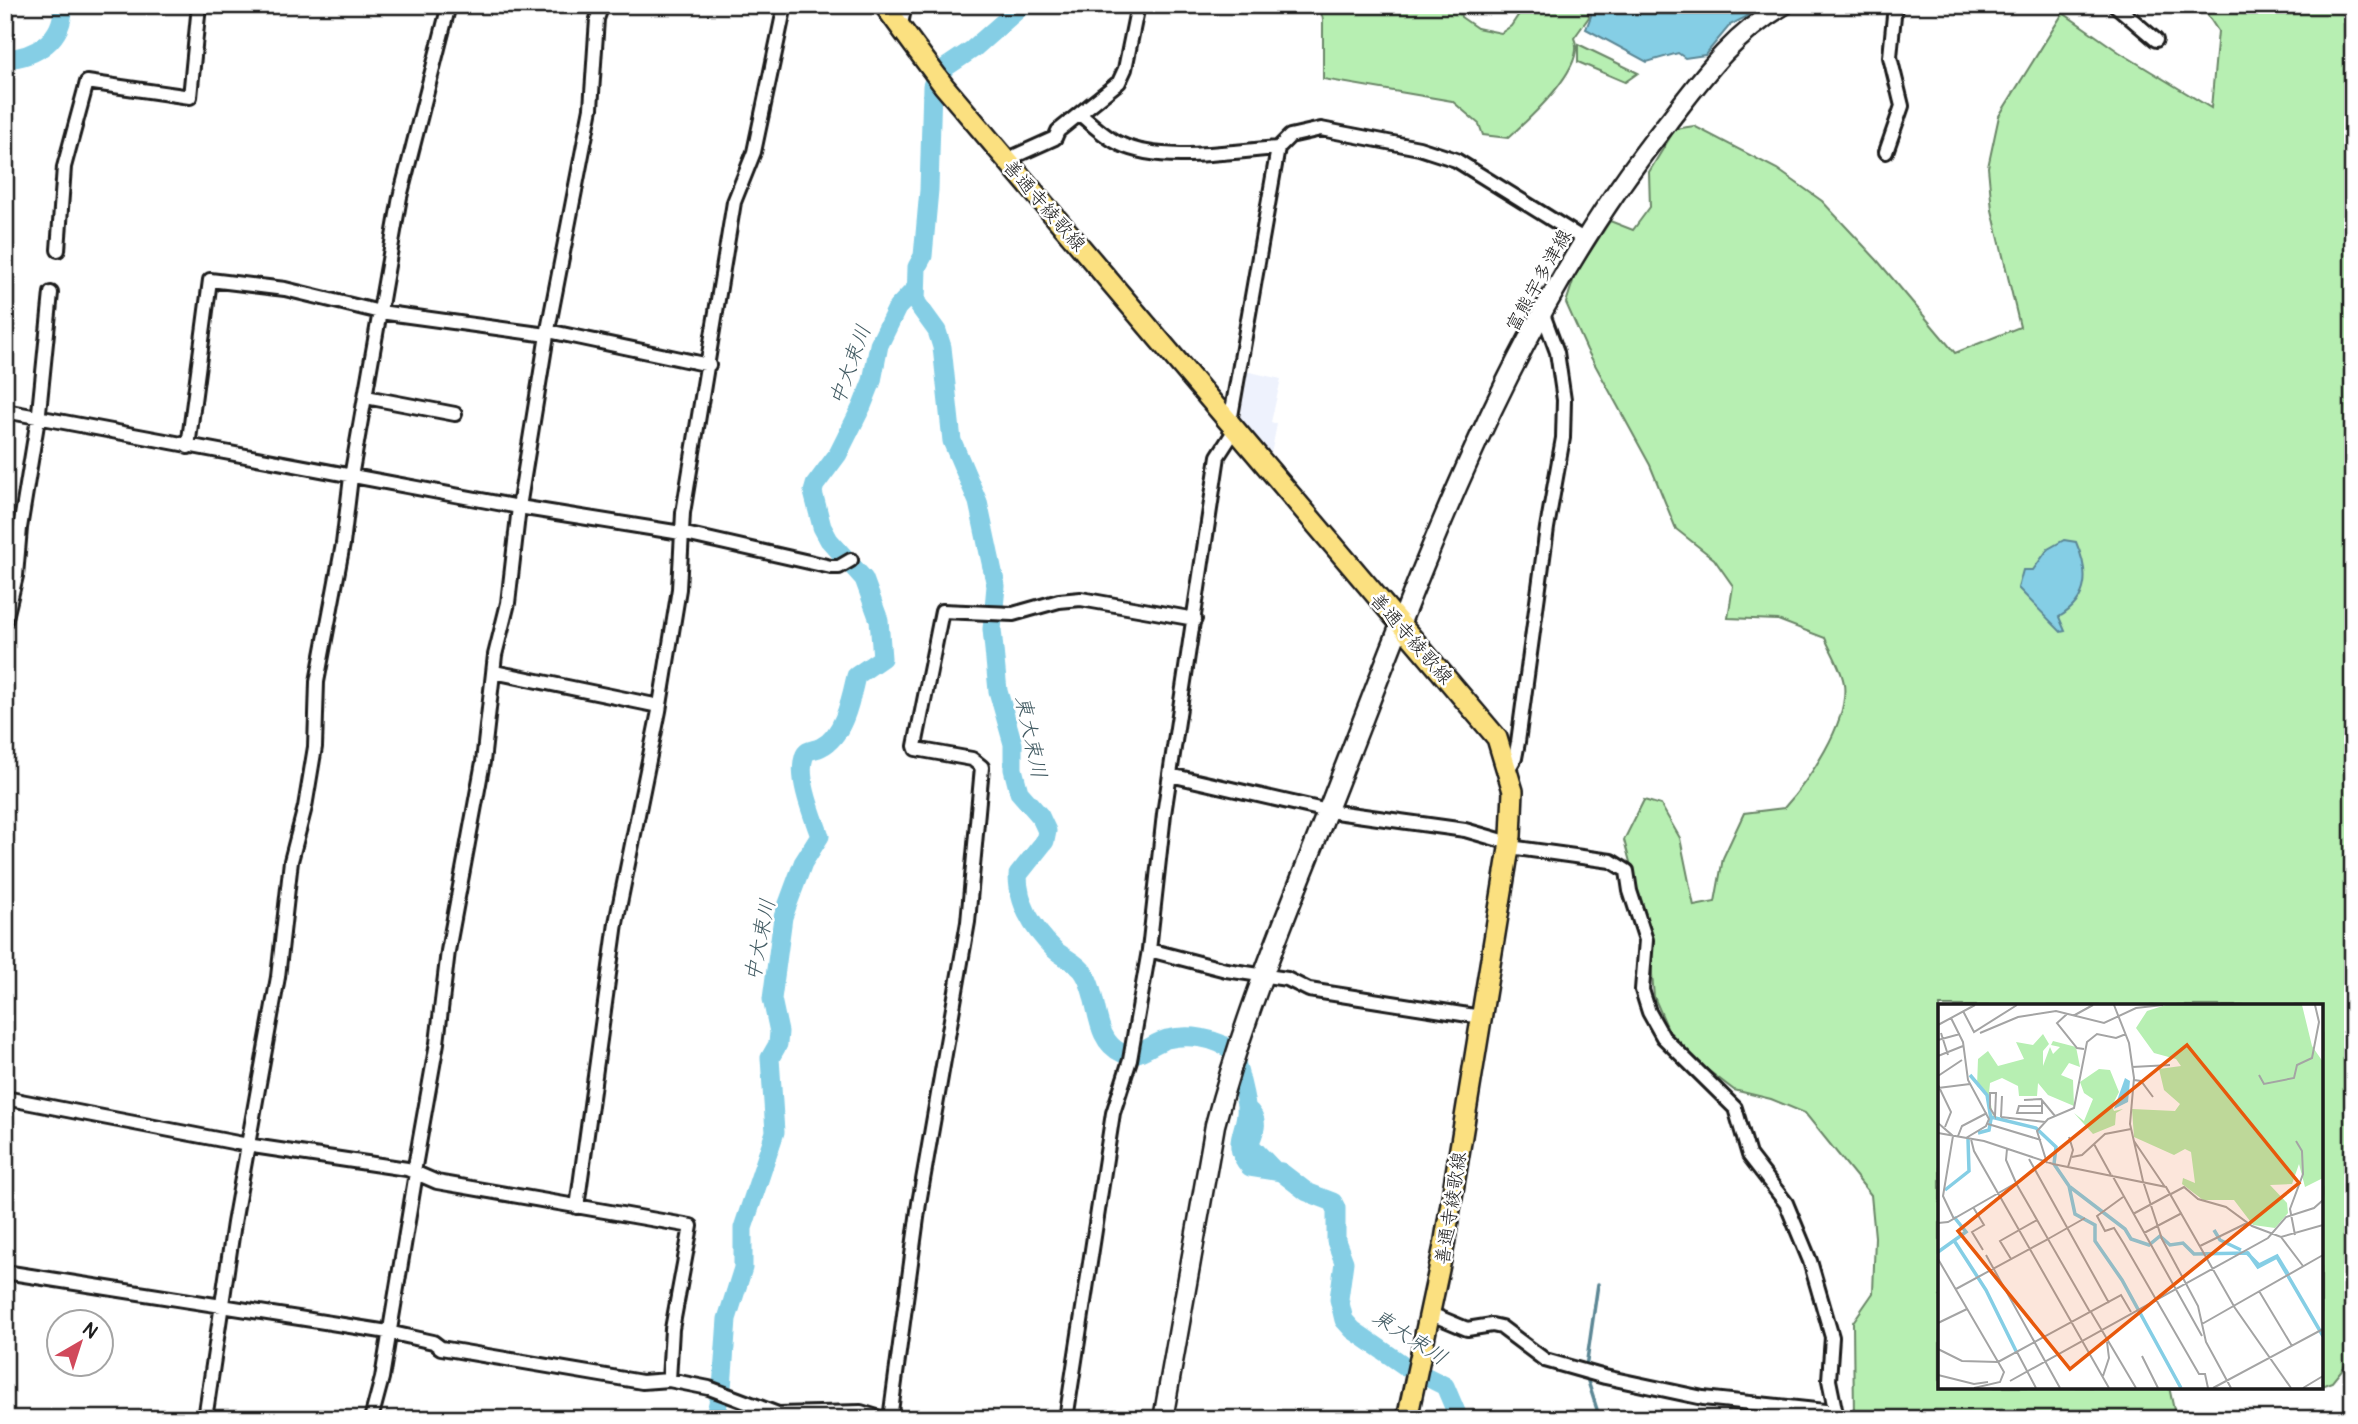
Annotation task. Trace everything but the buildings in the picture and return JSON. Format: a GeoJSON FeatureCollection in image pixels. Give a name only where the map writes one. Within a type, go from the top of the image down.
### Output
{"type":"FeatureCollection","features":[{"type":"Feature","properties":{"kind":"main road","name":"善通寺綾歌線"},"geometry":{"type":"LineString","coordinates":[[884,5],[927,66],[1497,738],[1514,800],[1510,845],[1431,1314],[1407,1419]]}},
{"type":"Feature","properties":{"kind":"street"},"geometry":{"type":"LineString","coordinates":[[58,250],[64,167],[87,82],[190,97],[200,5]]}},
{"type":"Feature","properties":{"kind":"street"},"geometry":{"type":"LineString","coordinates":[[205,1419],[221,1307],[278,977],[291,860],[315,747],[317,682],[343,544],[351,477],[400,197],[449,5]]}},
{"type":"Feature","properties":{"kind":"street"},"geometry":{"type":"LineString","coordinates":[[371,1418],[391,1333],[437,1042],[448,951],[497,673],[495,655],[510,590],[550,332],[590,108],[597,19],[602,5]]}},
{"type":"Feature","properties":{"kind":"street"},"geometry":{"type":"LineString","coordinates":[[577,1207],[616,923],[679,589],[681,533],[734,202],[754,152],[785,5]]}},
{"type":"Feature","properties":{"kind":"street"},"geometry":{"type":"LineString","coordinates":[[900,29],[905,5]]}},
{"type":"Feature","properties":{"kind":"street"},"geometry":{"type":"LineString","coordinates":[[1006,160],[1055,138],[1058,131],[1119,82],[1125,69],[1138,5]]}},
{"type":"Feature","properties":{"kind":"street","name":"富熊宇多津線"},"geometry":{"type":"LineString","coordinates":[[1163,1419],[1208,1161],[1226,1082],[1238,1044],[1399,623],[1484,422],[1606,203],[1636,161],[1720,56],[1742,33],[1784,5]]}},
{"type":"Feature","properties":{"kind":"street"},"geometry":{"type":"LineString","coordinates":[[1886,152],[1902,106],[1890,57],[1895,5]]}},
{"type":"Feature","properties":{"kind":"street"},"geometry":{"type":"LineString","coordinates":[[2115,5],[2156,40]]}},
{"type":"Feature","properties":{"kind":"street"},"geometry":{"type":"LineString","coordinates":[[1080,115],[1117,143],[1136,151],[1209,153],[1278,148]]}},
{"type":"Feature","properties":{"kind":"street"},"geometry":{"type":"LineString","coordinates":[[1066,1419],[1113,1114],[1130,1060],[1149,950],[1170,775],[1218,456],[1233,425],[1278,148],[1290,136],[1321,130],[1419,148],[1471,169],[1585,240]]}},
{"type":"Feature","properties":{"kind":"street"},"geometry":{"type":"LineString","coordinates":[[188,447],[210,280],[285,289],[380,312],[550,332],[709,365]]}},
{"type":"Feature","properties":{"kind":"street"},"geometry":{"type":"LineString","coordinates":[[5,622],[16,576],[20,528],[38,416],[51,293]]}},
{"type":"Feature","properties":{"kind":"street"},"geometry":{"type":"LineString","coordinates":[[1507,769],[1515,758],[1518,742],[1547,528],[1563,438],[1564,400],[1557,352],[1543,314]]}},
{"type":"Feature","properties":{"kind":"street"},"geometry":{"type":"LineString","coordinates":[[366,397],[419,412],[455,414]]}},
{"type":"Feature","properties":{"kind":"street"},"geometry":{"type":"LineString","coordinates":[[5,411],[163,438],[188,447],[351,477],[681,533],[831,567],[849,562]]}},
{"type":"Feature","properties":{"kind":"street"},"geometry":{"type":"LineString","coordinates":[[890,1419],[919,1203],[968,922],[982,767],[972,760],[916,749],[915,746],[942,611],[1001,614],[1082,599],[1195,619]]}},
{"type":"Feature","properties":{"kind":"street"},"geometry":{"type":"LineString","coordinates":[[497,673],[659,706]]}},
{"type":"Feature","properties":{"kind":"street"},"geometry":{"type":"LineString","coordinates":[[1170,775],[1328,811],[1465,830],[1510,845],[1611,861],[1627,870],[1630,891],[1646,940],[1642,990],[1649,1012],[1663,1037],[1735,1108],[1749,1156],[1786,1203],[1810,1261],[1832,1337],[1829,1380],[1835,1414],[1703,1398],[1586,1371],[1545,1360],[1501,1327],[1492,1325],[1467,1329],[1431,1314]]}},
{"type":"Feature","properties":{"kind":"street"},"geometry":{"type":"LineString","coordinates":[[1149,950],[1226,970],[1287,979],[1309,990],[1481,1017]]}},
{"type":"Feature","properties":{"kind":"street"},"geometry":{"type":"LineString","coordinates":[[5,1098],[249,1145],[415,1173],[437,1182],[691,1226],[672,1329],[669,1380]]}},
{"type":"Feature","properties":{"kind":"street"},"geometry":{"type":"LineString","coordinates":[[5,1272],[391,1333],[433,1342],[441,1348],[642,1382],[669,1380],[723,1394],[778,1414],[861,1412],[884,1419]]}},
{"type":"Feature","properties":{"kind":"shaded area"},"geometry":{"type":"Polygon","coordinates":[[[1245,371],[1281,379],[1271,422],[1277,424],[1270,459],[1236,419],[1245,371]]]}},
{"type":"Feature","properties":{"kind":"green space"},"geometry":{"type":"Polygon","coordinates":[[[1320,5],[1459,5],[1461,17],[1477,28],[1501,33],[1511,26],[1525,5],[1587,5],[1589,17],[1574,38],[1576,50],[1565,77],[1541,106],[1508,138],[1483,135],[1479,124],[1452,101],[1323,79],[1323,20],[1320,5]]]}},
{"type":"Feature","properties":{"kind":"green space"},"geometry":{"type":"Polygon","coordinates":[[[2201,5],[2353,5],[2353,1356],[2332,1382],[2323,1385],[2323,1004],[1938,1004],[1938,1389],[2169,1389],[2176,1419],[1854,1419],[1853,1322],[1873,1293],[1875,1237],[1871,1195],[1805,1113],[1771,1099],[1734,1090],[1675,1045],[1654,997],[1648,928],[1624,840],[1644,800],[1661,805],[1680,838],[1694,906],[1715,902],[1723,858],[1744,813],[1784,808],[1825,750],[1840,716],[1844,699],[1843,678],[1825,638],[1778,620],[1728,618],[1733,586],[1714,559],[1676,529],[1650,465],[1587,350],[1566,303],[1575,275],[1610,221],[1633,230],[1650,207],[1649,172],[1675,129],[1694,126],[1777,169],[1822,201],[1877,260],[1955,353],[2020,327],[1992,210],[1988,167],[1999,116],[2063,13],[2119,52],[2211,108],[2218,31],[2201,5]]]}},
{"type":"Feature","properties":{"kind":"green space"},"geometry":{"type":"Polygon","coordinates":[[[1578,44],[1638,73],[1625,82],[1578,62],[1578,44]]]}},
{"type":"Feature","properties":{"kind":"water"},"geometry":{"type":"Polygon","coordinates":[[[1589,5],[1767,5],[1762,9],[1755,8],[1746,17],[1730,25],[1705,55],[1685,58],[1678,53],[1647,62],[1586,29],[1591,16],[1589,5]]]}},
{"type":"Feature","properties":{"kind":"water"},"geometry":{"type":"Polygon","coordinates":[[[2064,540],[2076,542],[2085,574],[2077,602],[2059,617],[2065,631],[2061,632],[2018,588],[2023,570],[2033,570],[2048,549],[2064,540]]]}},
{"type":"Feature","properties":{"kind":"waterway"},"geometry":{"type":"LineString","coordinates":[[5,59],[28,54],[46,44],[59,27],[63,5]]}},
{"type":"Feature","properties":{"kind":"waterway","name":"東大束川"},"geometry":{"type":"LineString","coordinates":[[1023,5],[973,49],[936,74],[932,86],[929,190],[923,256],[917,267],[916,302],[937,331],[942,347],[952,441],[978,502],[996,586],[992,629],[998,691],[1013,744],[1013,769],[1019,792],[1040,816],[1047,831],[1045,841],[1018,875],[1024,906],[1040,934],[1084,973],[1101,1028],[1112,1047],[1122,1053],[1134,1054],[1167,1039],[1193,1037],[1210,1040],[1233,1052],[1246,1105],[1240,1143],[1244,1158],[1250,1167],[1281,1172],[1307,1192],[1333,1202],[1336,1208],[1336,1241],[1344,1262],[1339,1299],[1344,1320],[1353,1330],[1405,1366],[1445,1386],[1459,1419]]}},
{"type":"Feature","properties":{"kind":"waterway"},"geometry":{"type":"LineString","coordinates":[[572,175],[579,138]]}},
{"type":"Feature","properties":{"kind":"waterway","name":"中大束川"},"geometry":{"type":"LineString","coordinates":[[714,1419],[722,1388],[727,1319],[743,1268],[743,1228],[775,1132],[770,1058],[778,1044],[779,1032],[772,999],[783,917],[803,863],[820,836],[804,786],[802,766],[807,752],[829,742],[841,726],[856,676],[882,658],[879,620],[864,579],[829,540],[822,527],[813,492],[815,485],[838,454],[862,406],[872,381],[879,345],[897,308],[916,288]]}},
{"type":"Feature","properties":{"kind":"waterway"},"geometry":{"type":"LineString","coordinates":[[1246,1108],[1255,1121],[1255,1130],[1249,1144],[1273,1169]]}},
{"type":"Feature","properties":{"kind":"waterway"},"geometry":{"type":"LineString","coordinates":[[1586,1367],[1598,1284]]}},
{"type":"Feature","properties":{"kind":"waterway"},"geometry":{"type":"LineString","coordinates":[[1586,1375],[1600,1419]]}}]}
